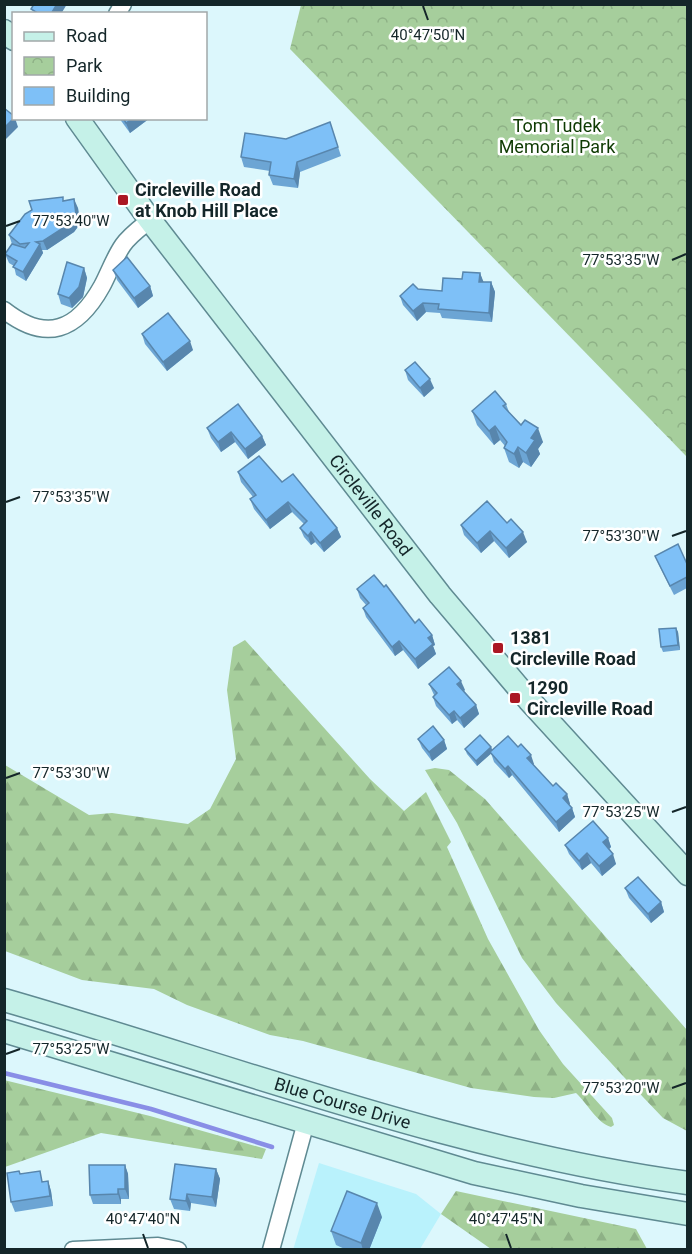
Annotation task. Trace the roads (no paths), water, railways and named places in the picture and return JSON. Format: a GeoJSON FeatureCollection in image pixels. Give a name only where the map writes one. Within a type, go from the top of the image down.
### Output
{"type":"FeatureCollection","features":[{"type":"Feature","properties":{"kind":"main road","name":"Circleville Road"},"geometry":{"type":"LineString","coordinates":[[78,120],[150,220],[440,595],[529,700],[687,874]]}},
{"type":"Feature","properties":{"kind":"main road","name":"Blue Course Drive"},"geometry":{"type":"LineString","coordinates":[[4,1000],[448,1134],[554,1160],[687,1183]]}},
{"type":"Feature","properties":{"kind":"main road","name":"Blue Course Drive"},"geometry":{"type":"LineString","coordinates":[[4,1032],[422,1158],[515,1182],[687,1214]]}},
{"type":"Feature","properties":{"kind":"street"},"geometry":{"type":"LineString","coordinates":[[4,310],[38,329],[51,330],[64,326],[91,303],[122,246],[150,220]]}},
{"type":"Feature","properties":{"kind":"street"},"geometry":{"type":"LineString","coordinates":[[271,1250],[306,1122]]}},
{"type":"Feature","properties":{"kind":"street"},"geometry":{"type":"LineString","coordinates":[[73,1250],[159,1246],[178,1250]]}},
{"type":"Feature","properties":{"kind":"waterway"},"geometry":{"type":"LineString","coordinates":[[4,1073],[151,1109],[272,1147]]}},
{"type":"Feature","properties":{"kind":"place","name":"Circleville Road at Knob Hill Place"},"geometry":{"type":"Point","coordinates":[123,200]}},
{"type":"Feature","properties":{"kind":"place","name":"1381 Circleville Road"},"geometry":{"type":"Point","coordinates":[498,648]}},
{"type":"Feature","properties":{"kind":"place","name":"1290 Circleville Road"},"geometry":{"type":"Point","coordinates":[515,698]}},
{"type":"Feature","properties":{"kind":"park label","name":"Tom Tudek Memorial Park"},"geometry":{"type":"Point","coordinates":[557,136]}}]}
